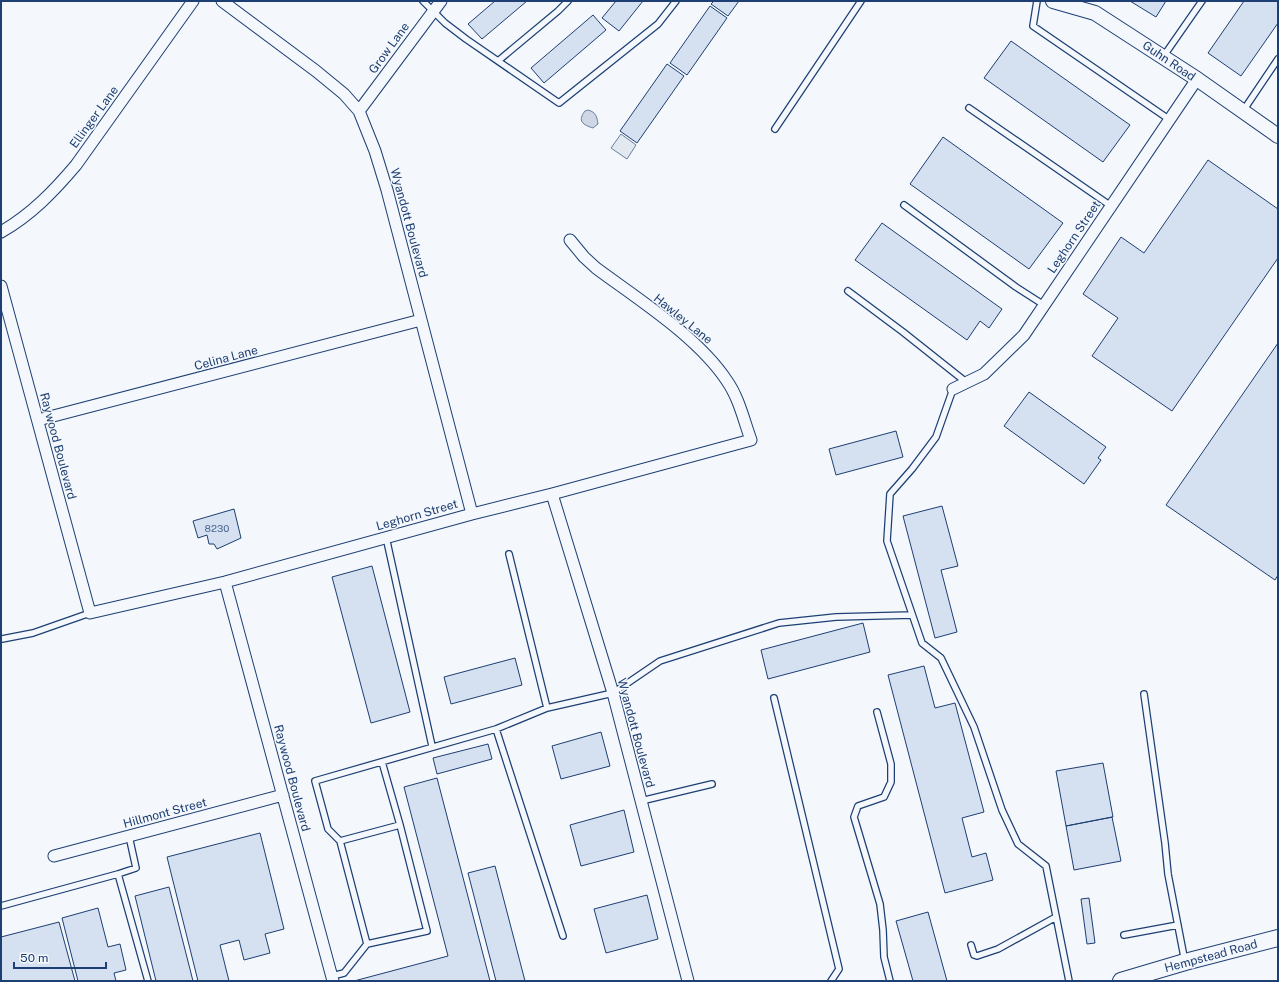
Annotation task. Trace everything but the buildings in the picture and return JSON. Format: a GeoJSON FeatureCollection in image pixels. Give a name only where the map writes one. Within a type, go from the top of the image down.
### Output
{"type":"FeatureCollection","features":[{"type":"Feature","properties":{"kind":"main road","name":"Hempstead Road"},"geometry":{"type":"LineString","coordinates":[[1121,981],[1185,962],[1278,938]]}},
{"type":"Feature","properties":{"kind":"street","name":"Ellinger Lane"},"geometry":{"type":"LineString","coordinates":[[1,232],[13,226],[57,188],[76,165],[193,1]]}},
{"type":"Feature","properties":{"kind":"street","name":"Wyandott Boulevard"},"geometry":{"type":"LineString","coordinates":[[222,1],[316,71],[344,94],[359,111],[375,151],[387,190],[472,514]]}},
{"type":"Feature","properties":{"kind":"street","name":"Grow Lane"},"geometry":{"type":"LineString","coordinates":[[359,111],[432,11],[441,1]]}},
{"type":"Feature","properties":{"kind":"street","name":"Guhn Road"},"geometry":{"type":"LineString","coordinates":[[1053,1],[1075,4],[1095,13],[1163,57],[1278,136]]}},
{"type":"Feature","properties":{"kind":"street","name":"Leghorn Street"},"geometry":{"type":"LineString","coordinates":[[953,389],[984,374],[1024,335],[1197,80]]}},
{"type":"Feature","properties":{"kind":"street","name":"Hawley Lane"},"geometry":{"type":"LineString","coordinates":[[570,240],[584,258],[689,338],[716,365],[728,382],[736,398],[751,440]]}},
{"type":"Feature","properties":{"kind":"street","name":"Raywood Boulevard"},"geometry":{"type":"LineString","coordinates":[[1,286],[90,613]]}},
{"type":"Feature","properties":{"kind":"street","name":"Celina Lane"},"geometry":{"type":"LineString","coordinates":[[38,420],[421,320]]}},
{"type":"Feature","properties":{"kind":"street","name":"Leghorn Street"},"geometry":{"type":"LineString","coordinates":[[90,613],[225,582],[386,537],[751,440]]}},
{"type":"Feature","properties":{"kind":"street","name":"Wyandott Boulevard"},"geometry":{"type":"LineString","coordinates":[[552,494],[613,693],[688,981]]}},
{"type":"Feature","properties":{"kind":"street","name":"Raywood Boulevard"},"geometry":{"type":"LineString","coordinates":[[225,582],[332,979]]}},
{"type":"Feature","properties":{"kind":"street","name":"Hillmont Street"},"geometry":{"type":"LineString","coordinates":[[54,856],[283,795]]}},
{"type":"Feature","properties":{"kind":"lane"},"geometry":{"type":"LineString","coordinates":[[423,1],[432,11],[460,35],[559,103],[658,24],[676,1]]}},
{"type":"Feature","properties":{"kind":"lane"},"geometry":{"type":"LineString","coordinates":[[498,61],[568,1]]}},
{"type":"Feature","properties":{"kind":"lane"},"geometry":{"type":"LineString","coordinates":[[775,129],[861,1]]}},
{"type":"Feature","properties":{"kind":"lane"},"geometry":{"type":"LineString","coordinates":[[1037,1],[1033,26],[1170,120]]}},
{"type":"Feature","properties":{"kind":"lane"},"geometry":{"type":"LineString","coordinates":[[1163,57],[1202,1]]}},
{"type":"Feature","properties":{"kind":"lane"},"geometry":{"type":"LineString","coordinates":[[1242,111],[1278,60]]}},
{"type":"Feature","properties":{"kind":"lane"},"geometry":{"type":"LineString","coordinates":[[969,108],[1111,206]]}},
{"type":"Feature","properties":{"kind":"lane"},"geometry":{"type":"LineString","coordinates":[[904,205],[1016,287],[1044,305]]}},
{"type":"Feature","properties":{"kind":"lane"},"geometry":{"type":"LineString","coordinates":[[848,291],[904,332],[966,382]]}},
{"type":"Feature","properties":{"kind":"lane"},"geometry":{"type":"LineString","coordinates":[[953,389],[936,437],[912,469],[890,494],[887,541],[922,643],[940,658],[974,727],[1002,810],[1018,844],[1046,866],[1069,981]]}},
{"type":"Feature","properties":{"kind":"lane"},"geometry":{"type":"LineString","coordinates":[[386,537],[432,746]]}},
{"type":"Feature","properties":{"kind":"lane"},"geometry":{"type":"LineString","coordinates":[[509,554],[547,708]]}},
{"type":"Feature","properties":{"kind":"lane"},"geometry":{"type":"LineString","coordinates":[[2,639],[34,633],[90,613]]}},
{"type":"Feature","properties":{"kind":"lane"},"geometry":{"type":"LineString","coordinates":[[367,944],[340,841],[328,829],[315,781],[432,746],[496,729],[547,708],[613,693],[660,661],[779,623],[836,617],[912,615]]}},
{"type":"Feature","properties":{"kind":"lane"},"geometry":{"type":"LineString","coordinates":[[1144,694],[1168,874],[1185,962]]}},
{"type":"Feature","properties":{"kind":"lane"},"geometry":{"type":"LineString","coordinates":[[774,698],[839,969],[831,981]]}},
{"type":"Feature","properties":{"kind":"lane"},"geometry":{"type":"LineString","coordinates":[[877,712],[891,764],[891,782],[884,797],[858,806],[854,817],[880,904],[884,958],[890,981]]}},
{"type":"Feature","properties":{"kind":"lane"},"geometry":{"type":"LineString","coordinates":[[496,729],[563,936]]}},
{"type":"Feature","properties":{"kind":"lane"},"geometry":{"type":"LineString","coordinates":[[332,979],[344,973],[367,944],[427,931],[382,762]]}},
{"type":"Feature","properties":{"kind":"lane"},"geometry":{"type":"LineString","coordinates":[[641,801],[712,784]]}},
{"type":"Feature","properties":{"kind":"lane"},"geometry":{"type":"LineString","coordinates":[[340,841],[400,825]]}},
{"type":"Feature","properties":{"kind":"lane"},"geometry":{"type":"LineString","coordinates":[[1,906],[136,868],[129,836]]}},
{"type":"Feature","properties":{"kind":"lane"},"geometry":{"type":"LineString","coordinates":[[118,874],[148,981]]}},
{"type":"Feature","properties":{"kind":"lane"},"geometry":{"type":"LineString","coordinates":[[971,945],[974,955],[977,956],[998,948],[1056,917]]}},
{"type":"Feature","properties":{"kind":"lane"},"geometry":{"type":"LineString","coordinates":[[1124,935],[1178,925]]}},
{"type":"Feature","properties":{"kind":"shaded area"},"geometry":{"type":"Polygon","coordinates":[[[588,110],[596,115],[598,124],[593,128],[584,124],[581,120],[581,117],[585,111],[588,110]]]}},
{"type":"Feature","properties":{"kind":"shaded area"},"geometry":{"type":"Polygon","coordinates":[[[621,134],[636,145],[627,159],[611,148],[621,134]]]}}]}
